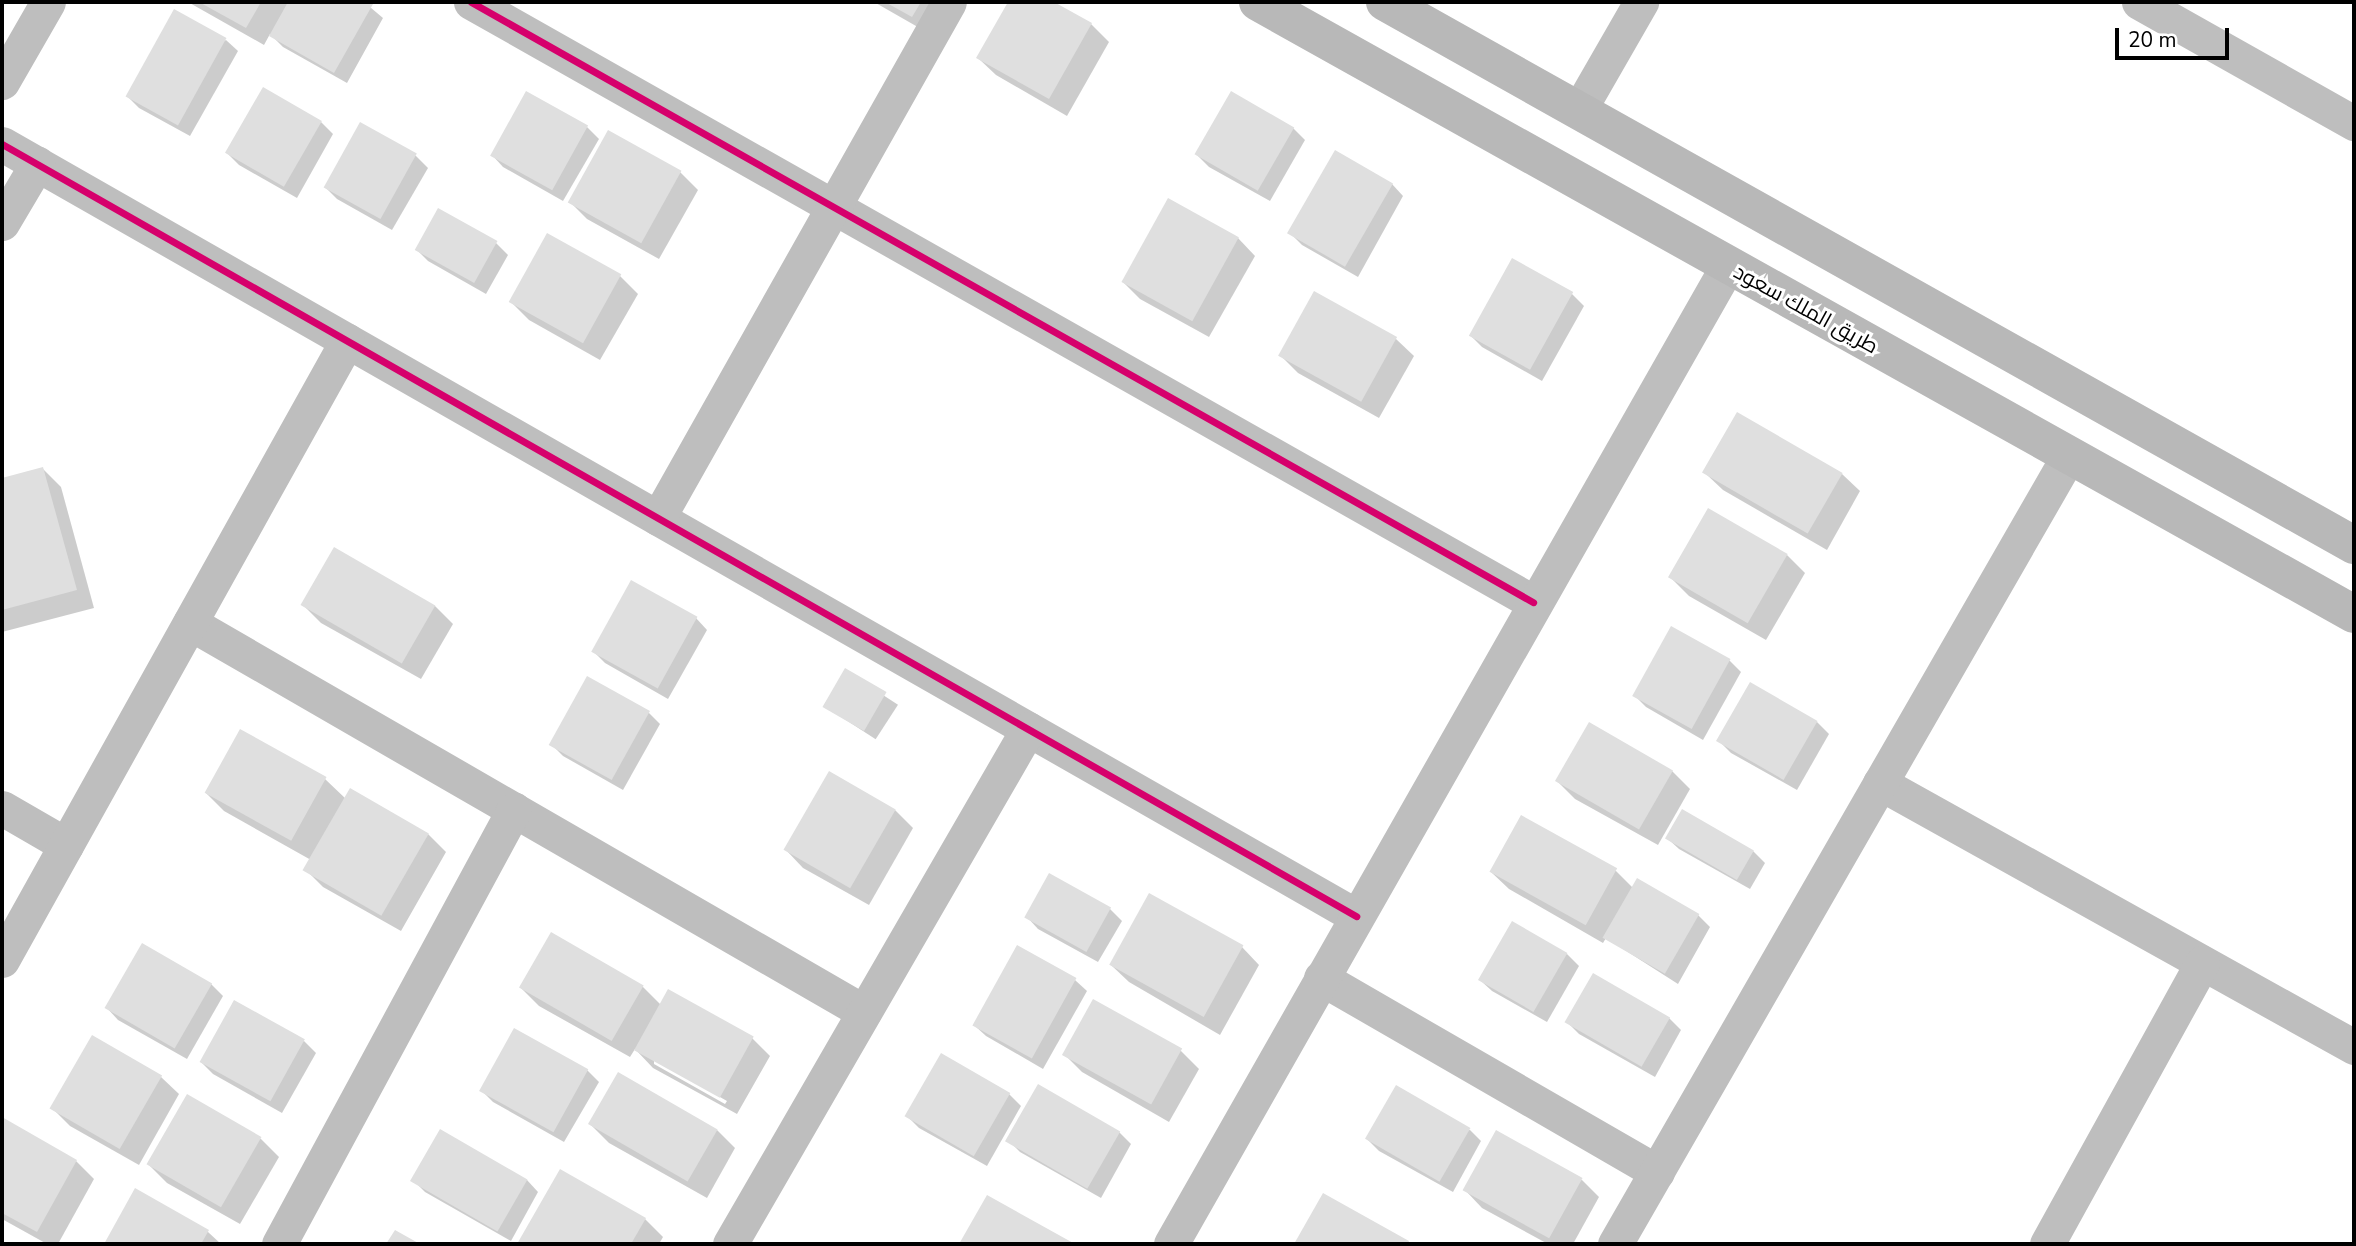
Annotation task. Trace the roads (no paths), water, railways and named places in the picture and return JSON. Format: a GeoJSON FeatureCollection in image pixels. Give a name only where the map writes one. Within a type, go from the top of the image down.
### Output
{"type":"FeatureCollection","features":[{"type":"Feature","properties":{"kind":"main road","name":"طريق الملك سعود"},"geometry":{"type":"LineString","coordinates":[[1258,2],[2354,614]]}},
{"type":"Feature","properties":{"kind":"main road"},"geometry":{"type":"LineString","coordinates":[[1385,2],[2354,545]]}},
{"type":"Feature","properties":{"kind":"street"},"geometry":{"type":"LineString","coordinates":[[2,82],[48,2]]}},
{"type":"Feature","properties":{"kind":"street"},"geometry":{"type":"LineString","coordinates":[[471,2],[1533,601]]}},
{"type":"Feature","properties":{"kind":"street"},"geometry":{"type":"LineString","coordinates":[[658,518],[948,2]]}},
{"type":"Feature","properties":{"kind":"street"},"geometry":{"type":"LineString","coordinates":[[1579,110],[1640,2]]}},
{"type":"Feature","properties":{"kind":"street"},"geometry":{"type":"LineString","coordinates":[[2139,2],[2354,122]]}},
{"type":"Feature","properties":{"kind":"street"},"geometry":{"type":"LineString","coordinates":[[2,144],[1356,916]]}},
{"type":"Feature","properties":{"kind":"street"},"geometry":{"type":"LineString","coordinates":[[2,223],[37,164]]}},
{"type":"Feature","properties":{"kind":"street"},"geometry":{"type":"LineString","coordinates":[[1171,1244],[1533,601],[1728,265]]}},
{"type":"Feature","properties":{"kind":"street"},"geometry":{"type":"LineString","coordinates":[[2,960],[347,341]]}},
{"type":"Feature","properties":{"kind":"street"},"geometry":{"type":"LineString","coordinates":[[1615,1244],[2069,455]]}},
{"type":"Feature","properties":{"kind":"street"},"geometry":{"type":"LineString","coordinates":[[190,623],[864,1012]]}},
{"type":"Feature","properties":{"kind":"street"},"geometry":{"type":"LineString","coordinates":[[730,1244],[1028,729]]}},
{"type":"Feature","properties":{"kind":"street"},"geometry":{"type":"LineString","coordinates":[[1880,783],[2354,1047]]}},
{"type":"Feature","properties":{"kind":"street"},"geometry":{"type":"LineString","coordinates":[[2,808],[66,845]]}},
{"type":"Feature","properties":{"kind":"street"},"geometry":{"type":"LineString","coordinates":[[279,1244],[514,810]]}},
{"type":"Feature","properties":{"kind":"street"},"geometry":{"type":"LineString","coordinates":[[2047,1244],[2202,962]]}},
{"type":"Feature","properties":{"kind":"street"},"geometry":{"type":"LineString","coordinates":[[1321,978],[1657,1172]]}}]}
